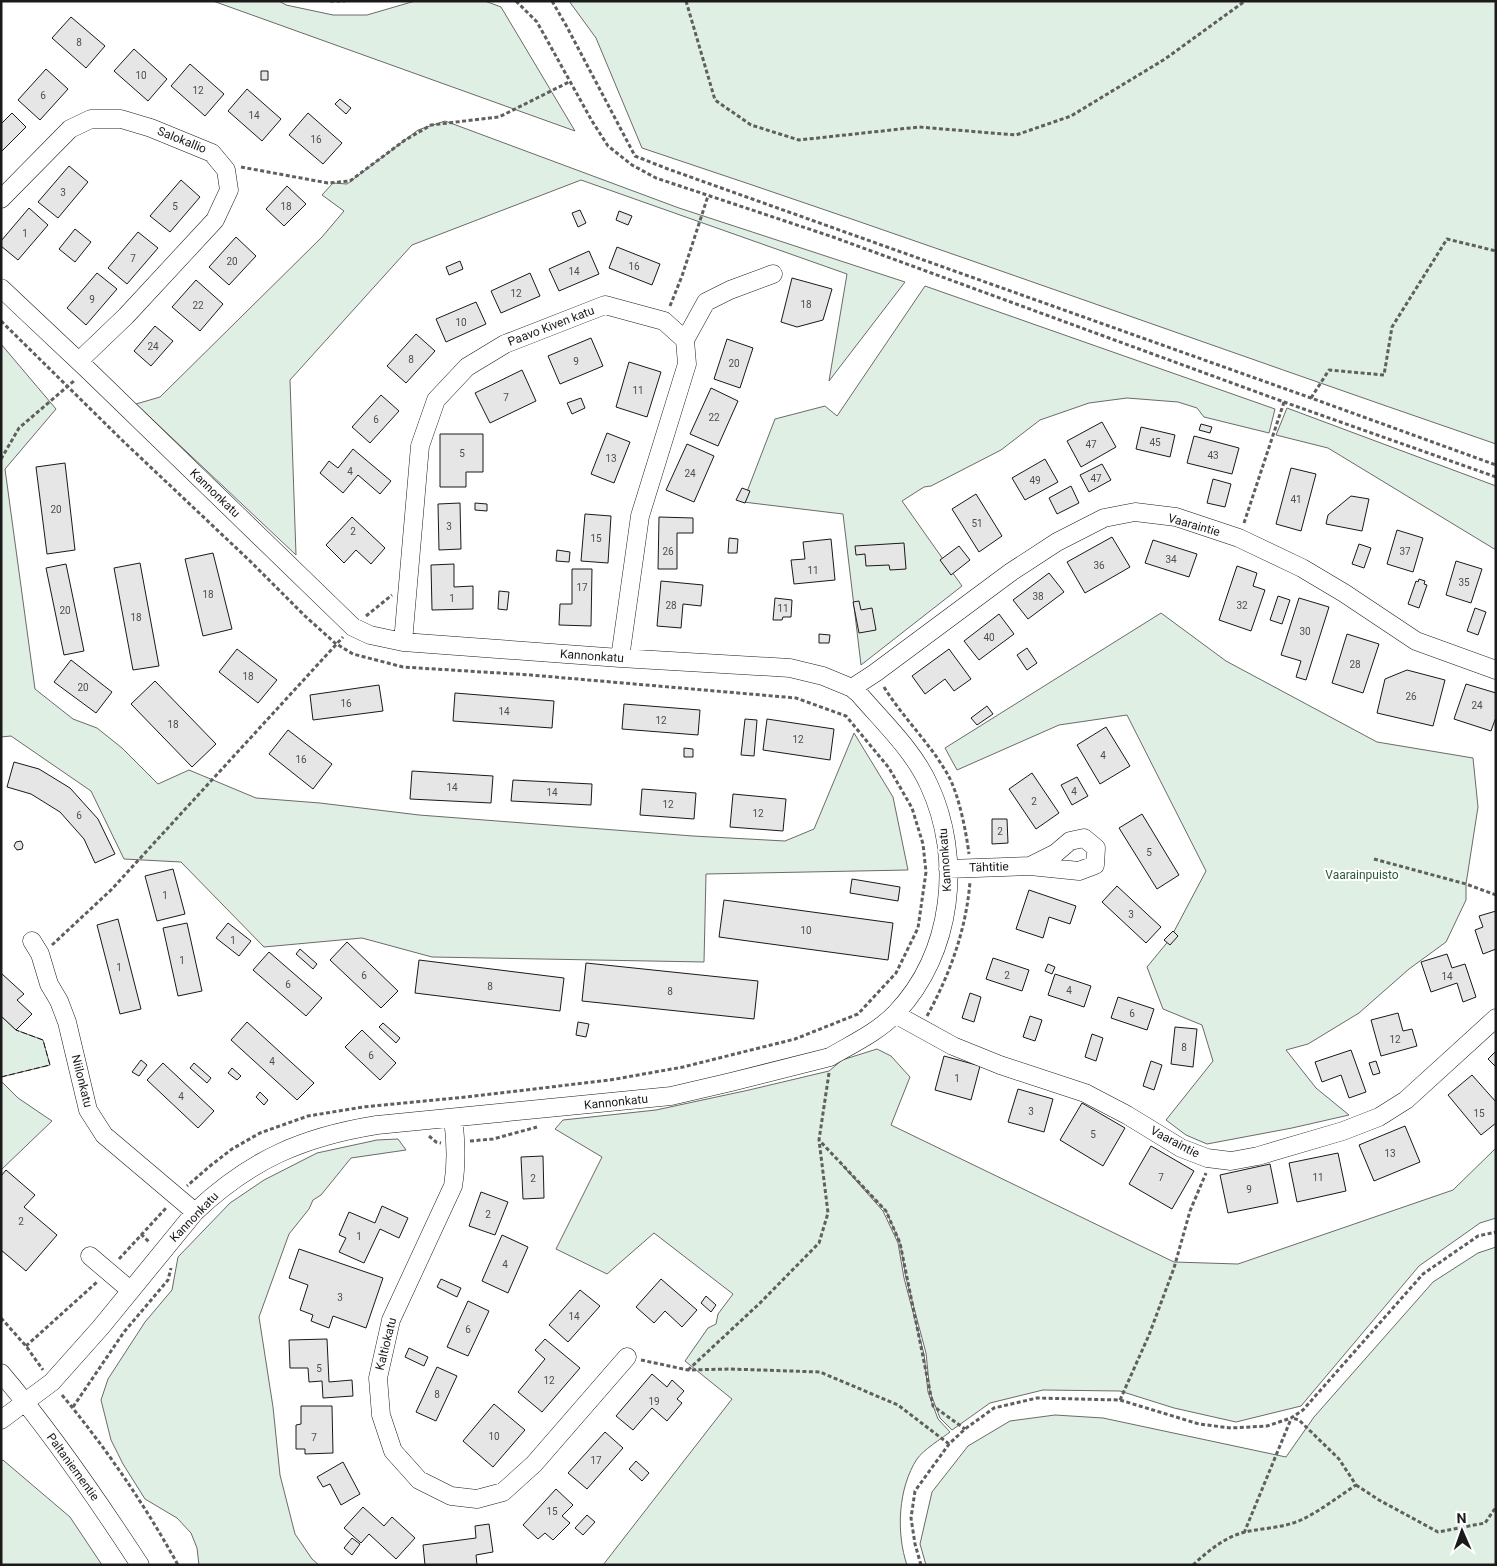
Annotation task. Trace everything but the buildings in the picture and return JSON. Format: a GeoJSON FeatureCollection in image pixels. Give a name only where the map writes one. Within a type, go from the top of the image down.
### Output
{"type":"FeatureCollection","features":[{"type":"Feature","properties":{"kind":"street","name":"Salokallio"},"geometry":{"type":"LineString","coordinates":[[1,199],[70,129],[91,119],[121,119],[151,128],[212,153],[226,170]]}},
{"type":"Feature","properties":{"kind":"street"},"geometry":{"type":"LineString","coordinates":[[84,366],[126,316],[216,220],[230,190],[226,170]]}},
{"type":"Feature","properties":{"kind":"street"},"geometry":{"type":"LineString","coordinates":[[620,658],[640,516],[687,364],[685,340],[706,302],[730,290],[773,274]]}},
{"type":"Feature","properties":{"kind":"street","name":"Kannonkatu"},"geometry":{"type":"LineString","coordinates":[[1,288],[353,627],[370,635],[404,642],[790,668],[823,676],[852,688],[860,694],[909,753],[929,783],[941,815],[948,869],[947,905],[942,930],[930,964],[912,994],[895,1014],[870,1034],[830,1057],[671,1096],[377,1125],[341,1131],[306,1142],[274,1156],[242,1174],[195,1212],[52,1382],[1,1420]]}},
{"type":"Feature","properties":{"kind":"street","name":"Paavo Kiven katu"},"geometry":{"type":"LineString","coordinates":[[404,642],[420,446],[436,400],[467,367],[505,344],[605,305],[664,320],[685,340]]}},
{"type":"Feature","properties":{"kind":"street","name":"Vaaraintie"},"geometry":{"type":"LineString","coordinates":[[852,688],[1011,572],[1057,542],[1104,518],[1135,512],[1176,517],[1239,538],[1302,568],[1344,592],[1416,641],[1496,670]]}},
{"type":"Feature","properties":{"kind":"street","name":"Tähtitie"},"geometry":{"type":"LineString","coordinates":[[948,869],[1030,866]]}},
{"type":"Feature","properties":{"kind":"street","name":"Niilonkatu"},"geometry":{"type":"LineString","coordinates":[[36,947],[49,984],[59,1001],[67,1022],[88,1110],[104,1135],[195,1212]]}},
{"type":"Feature","properties":{"kind":"street","name":"Vaaraintie"},"geometry":{"type":"LineString","coordinates":[[895,1014],[953,1046],[1000,1065],[1085,1093],[1127,1115],[1181,1148],[1212,1159],[1231,1161],[1258,1156],[1343,1131],[1378,1117],[1406,1100],[1496,1018]]}},
{"type":"Feature","properties":{"kind":"street","name":"Kaltiokatu"},"geometry":{"type":"LineString","coordinates":[[453,1118],[456,1143],[456,1170],[453,1186],[391,1320],[378,1378],[381,1415],[393,1451],[419,1480],[451,1496],[478,1499],[503,1492],[534,1464],[627,1357]]}},
{"type":"Feature","properties":{"kind":"street"},"geometry":{"type":"LineString","coordinates":[[90,1256],[130,1290]]}},
{"type":"Feature","properties":{"kind":"street","name":"Paltaniementie"},"geometry":{"type":"LineString","coordinates":[[1,1373],[26,1402],[97,1499],[140,1565]]}},
{"type":"Feature","properties":{"kind":"path"},"geometry":{"type":"LineString","coordinates":[[330,1],[345,1]]}},
{"type":"Feature","properties":{"kind":"path"},"geometry":{"type":"LineString","coordinates":[[516,1],[537,22],[569,82],[608,146],[632,165],[656,178],[833,237],[1284,402],[1496,477]]}},
{"type":"Feature","properties":{"kind":"path"},"geometry":{"type":"LineString","coordinates":[[552,1],[568,26],[635,156],[668,170],[1496,465]]}},
{"type":"Feature","properties":{"kind":"path"},"geometry":{"type":"LineString","coordinates":[[686,1],[715,100],[751,125],[799,140],[919,128],[1016,135],[1071,116],[1165,59],[1245,1]]}},
{"type":"Feature","properties":{"kind":"path"},"geometry":{"type":"LineString","coordinates":[[226,170],[240,166],[328,183],[350,181],[405,140],[432,125],[499,117],[569,82]]}},
{"type":"Feature","properties":{"kind":"path"},"geometry":{"type":"LineString","coordinates":[[664,320],[682,276],[708,196]]}},
{"type":"Feature","properties":{"kind":"path"},"geometry":{"type":"LineString","coordinates":[[1311,398],[1329,370],[1384,375],[1392,327],[1447,240],[1496,252]]}},
{"type":"Feature","properties":{"kind":"path"},"geometry":{"type":"LineString","coordinates":[[1,321],[335,643],[353,654],[403,667],[530,675],[796,698],[846,716],[888,768],[912,808],[923,844],[926,872],[918,928],[896,973],[858,1014],[796,1040],[683,1067],[610,1080],[466,1098],[363,1107],[308,1116],[260,1132],[232,1149],[210,1166],[176,1197],[108,1272],[26,1346]]}},
{"type":"Feature","properties":{"kind":"path"},"geometry":{"type":"LineString","coordinates":[[1,458],[19,428],[67,386],[84,366]]}},
{"type":"Feature","properties":{"kind":"path"},"geometry":{"type":"LineString","coordinates":[[1239,538],[1284,402]]}},
{"type":"Feature","properties":{"kind":"path"},"geometry":{"type":"LineString","coordinates":[[36,947],[58,941],[111,890],[335,643],[388,597],[408,588]]}},
{"type":"Feature","properties":{"kind":"path"},"geometry":{"type":"LineString","coordinates":[[1374,859],[1466,884],[1496,895]]}},
{"type":"Feature","properties":{"kind":"path"},"geometry":{"type":"LineString","coordinates":[[688,1370],[760,1303],[819,1243],[828,1213],[819,1140],[829,1071]]}},
{"type":"Feature","properties":{"kind":"path"},"geometry":{"type":"LineString","coordinates":[[456,1143],[493,1139],[540,1126]]}},
{"type":"Feature","properties":{"kind":"path"},"geometry":{"type":"LineString","coordinates":[[819,1140],[886,1211],[900,1243],[933,1406],[965,1430]]}},
{"type":"Feature","properties":{"kind":"path"},"geometry":{"type":"LineString","coordinates":[[1120,1400],[1152,1327],[1174,1268],[1190,1211],[1212,1159]]}},
{"type":"Feature","properties":{"kind":"path"},"geometry":{"type":"LineString","coordinates":[[921,1565],[911,1518],[915,1491],[949,1444],[994,1408],[1037,1398],[1120,1400],[1199,1424],[1231,1428],[1267,1426],[1291,1418],[1303,1410],[1424,1274],[1478,1236],[1496,1232]]}},
{"type":"Feature","properties":{"kind":"path"},"geometry":{"type":"LineString","coordinates":[[1,1318],[26,1346],[113,1463],[156,1526],[178,1565]]}},
{"type":"Feature","properties":{"kind":"path"},"geometry":{"type":"LineString","coordinates":[[627,1357],[688,1370],[730,1369],[820,1372],[898,1406],[949,1444]]}},
{"type":"Feature","properties":{"kind":"path"},"geometry":{"type":"LineString","coordinates":[[1291,1418],[1299,1420],[1339,1459],[1356,1485],[1379,1500],[1438,1532],[1485,1523],[1496,1506]]}},
{"type":"Feature","properties":{"kind":"path"},"geometry":{"type":"LineString","coordinates":[[1244,1533],[1291,1418]]}},
{"type":"Feature","properties":{"kind":"path"},"geometry":{"type":"LineString","coordinates":[[1193,1565],[1202,1556],[1225,1540],[1244,1533],[1300,1520],[1356,1485]]}},
{"type":"Feature","properties":{"kind":"green space"},"geometry":{"type":"Polygon","coordinates":[[[213,1],[279,1],[286,5],[333,15],[367,15],[415,1],[485,1],[501,7],[575,131],[213,1]]]}},
{"type":"Feature","properties":{"kind":"green space"},"geometry":{"type":"Polygon","coordinates":[[[569,1],[1496,1],[1496,444],[642,148],[596,38],[569,1]]]}},
{"type":"Feature","properties":{"kind":"green space"},"geometry":{"type":"Polygon","coordinates":[[[445,121],[679,208],[905,282],[829,381],[847,274],[581,180],[412,245],[290,380],[296,555],[136,404],[160,397],[322,237],[344,211],[322,195],[333,183],[347,184],[418,130],[445,121]]]}},
{"type":"Feature","properties":{"kind":"green space"},"geometry":{"type":"Polygon","coordinates":[[[925,286],[1275,409],[1269,433],[1204,417],[1197,408],[1178,402],[1127,398],[1089,403],[1040,420],[1001,450],[931,486],[924,487],[902,501],[962,586],[861,665],[843,514],[743,502],[775,419],[825,406],[837,416],[925,286]]]}},
{"type":"Feature","properties":{"kind":"green space"},"geometry":{"type":"Polygon","coordinates":[[[1,344],[56,409],[5,469],[35,689],[73,719],[97,728],[122,748],[158,784],[189,770],[256,798],[320,803],[419,815],[693,836],[785,841],[814,829],[854,733],[893,797],[908,870],[706,874],[704,962],[432,957],[362,938],[264,947],[181,862],[124,859],[91,791],[11,736],[1,737],[1,344]]]}},
{"type":"Feature","properties":{"kind":"green space"},"geometry":{"type":"Polygon","coordinates":[[[1287,408],[1496,486],[1496,550],[1328,448],[1276,435],[1287,408]]]}},
{"type":"Feature","properties":{"kind":"green space","name":"Vaarainpuisto"},"geometry":{"type":"Polygon","coordinates":[[[1161,613],[1226,661],[1377,742],[1473,758],[1478,807],[1466,884],[1466,900],[1446,942],[1409,969],[1359,1013],[1308,1044],[1286,1050],[1316,1088],[1349,1115],[1207,1144],[1186,1135],[1166,1120],[1213,1061],[1202,1025],[1163,1009],[1147,967],[1170,939],[1206,871],[1127,715],[1059,725],[957,770],[945,748],[1161,613]]]}},
{"type":"Feature","properties":{"kind":"green space"},"geometry":{"type":"Polygon","coordinates":[[[1,1016],[16,1030],[43,1040],[50,1065],[1,1077],[1,1016]]]}},
{"type":"Feature","properties":{"kind":"green space"},"geometry":{"type":"Polygon","coordinates":[[[877,1049],[891,1056],[910,1077],[891,1125],[1174,1262],[1238,1264],[1453,1190],[1496,1148],[1496,1218],[1480,1223],[1419,1266],[1301,1406],[1236,1422],[1174,1408],[1120,1391],[1043,1390],[990,1403],[952,1430],[940,1418],[930,1392],[926,1353],[906,1278],[900,1243],[886,1211],[842,1165],[883,1211],[898,1243],[904,1278],[924,1354],[928,1392],[938,1419],[950,1432],[928,1448],[917,1459],[906,1483],[900,1525],[903,1552],[907,1565],[603,1565],[732,1399],[685,1361],[708,1328],[716,1324],[718,1314],[733,1294],[654,1233],[607,1274],[556,1249],[602,1157],[555,1129],[563,1120],[656,1110],[829,1071],[842,1060],[877,1049]]]}},
{"type":"Feature","properties":{"kind":"green space"},"geometry":{"type":"Polygon","coordinates":[[[1,1081],[18,1098],[52,1121],[1,1170],[1,1081]]]}},
{"type":"Feature","properties":{"kind":"green space"},"geometry":{"type":"Polygon","coordinates":[[[398,1139],[406,1150],[351,1158],[321,1195],[313,1200],[309,1209],[289,1234],[259,1317],[273,1407],[280,1475],[295,1534],[312,1559],[319,1565],[199,1565],[197,1548],[191,1533],[177,1518],[145,1499],[123,1464],[111,1440],[101,1400],[108,1379],[145,1322],[172,1290],[178,1257],[230,1203],[264,1180],[317,1153],[377,1140],[398,1139]]]}},
{"type":"Feature","properties":{"kind":"green space"},"geometry":{"type":"Polygon","coordinates":[[[1496,1247],[1496,1565],[926,1565],[920,1544],[932,1492],[968,1446],[1010,1421],[1055,1415],[1103,1418],[1286,1457],[1314,1417],[1433,1282],[1478,1253],[1496,1247]]]}},
{"type":"Feature","properties":{"kind":"green space"},"geometry":{"type":"Polygon","coordinates":[[[3,1460],[70,1517],[102,1565],[1,1565],[1,1461],[3,1460]]]}},
{"type":"Feature","properties":{"kind":"fence"},"geometry":{"type":"LineString","coordinates":[[1,1077],[50,1065],[43,1040],[16,1030]]}}]}
